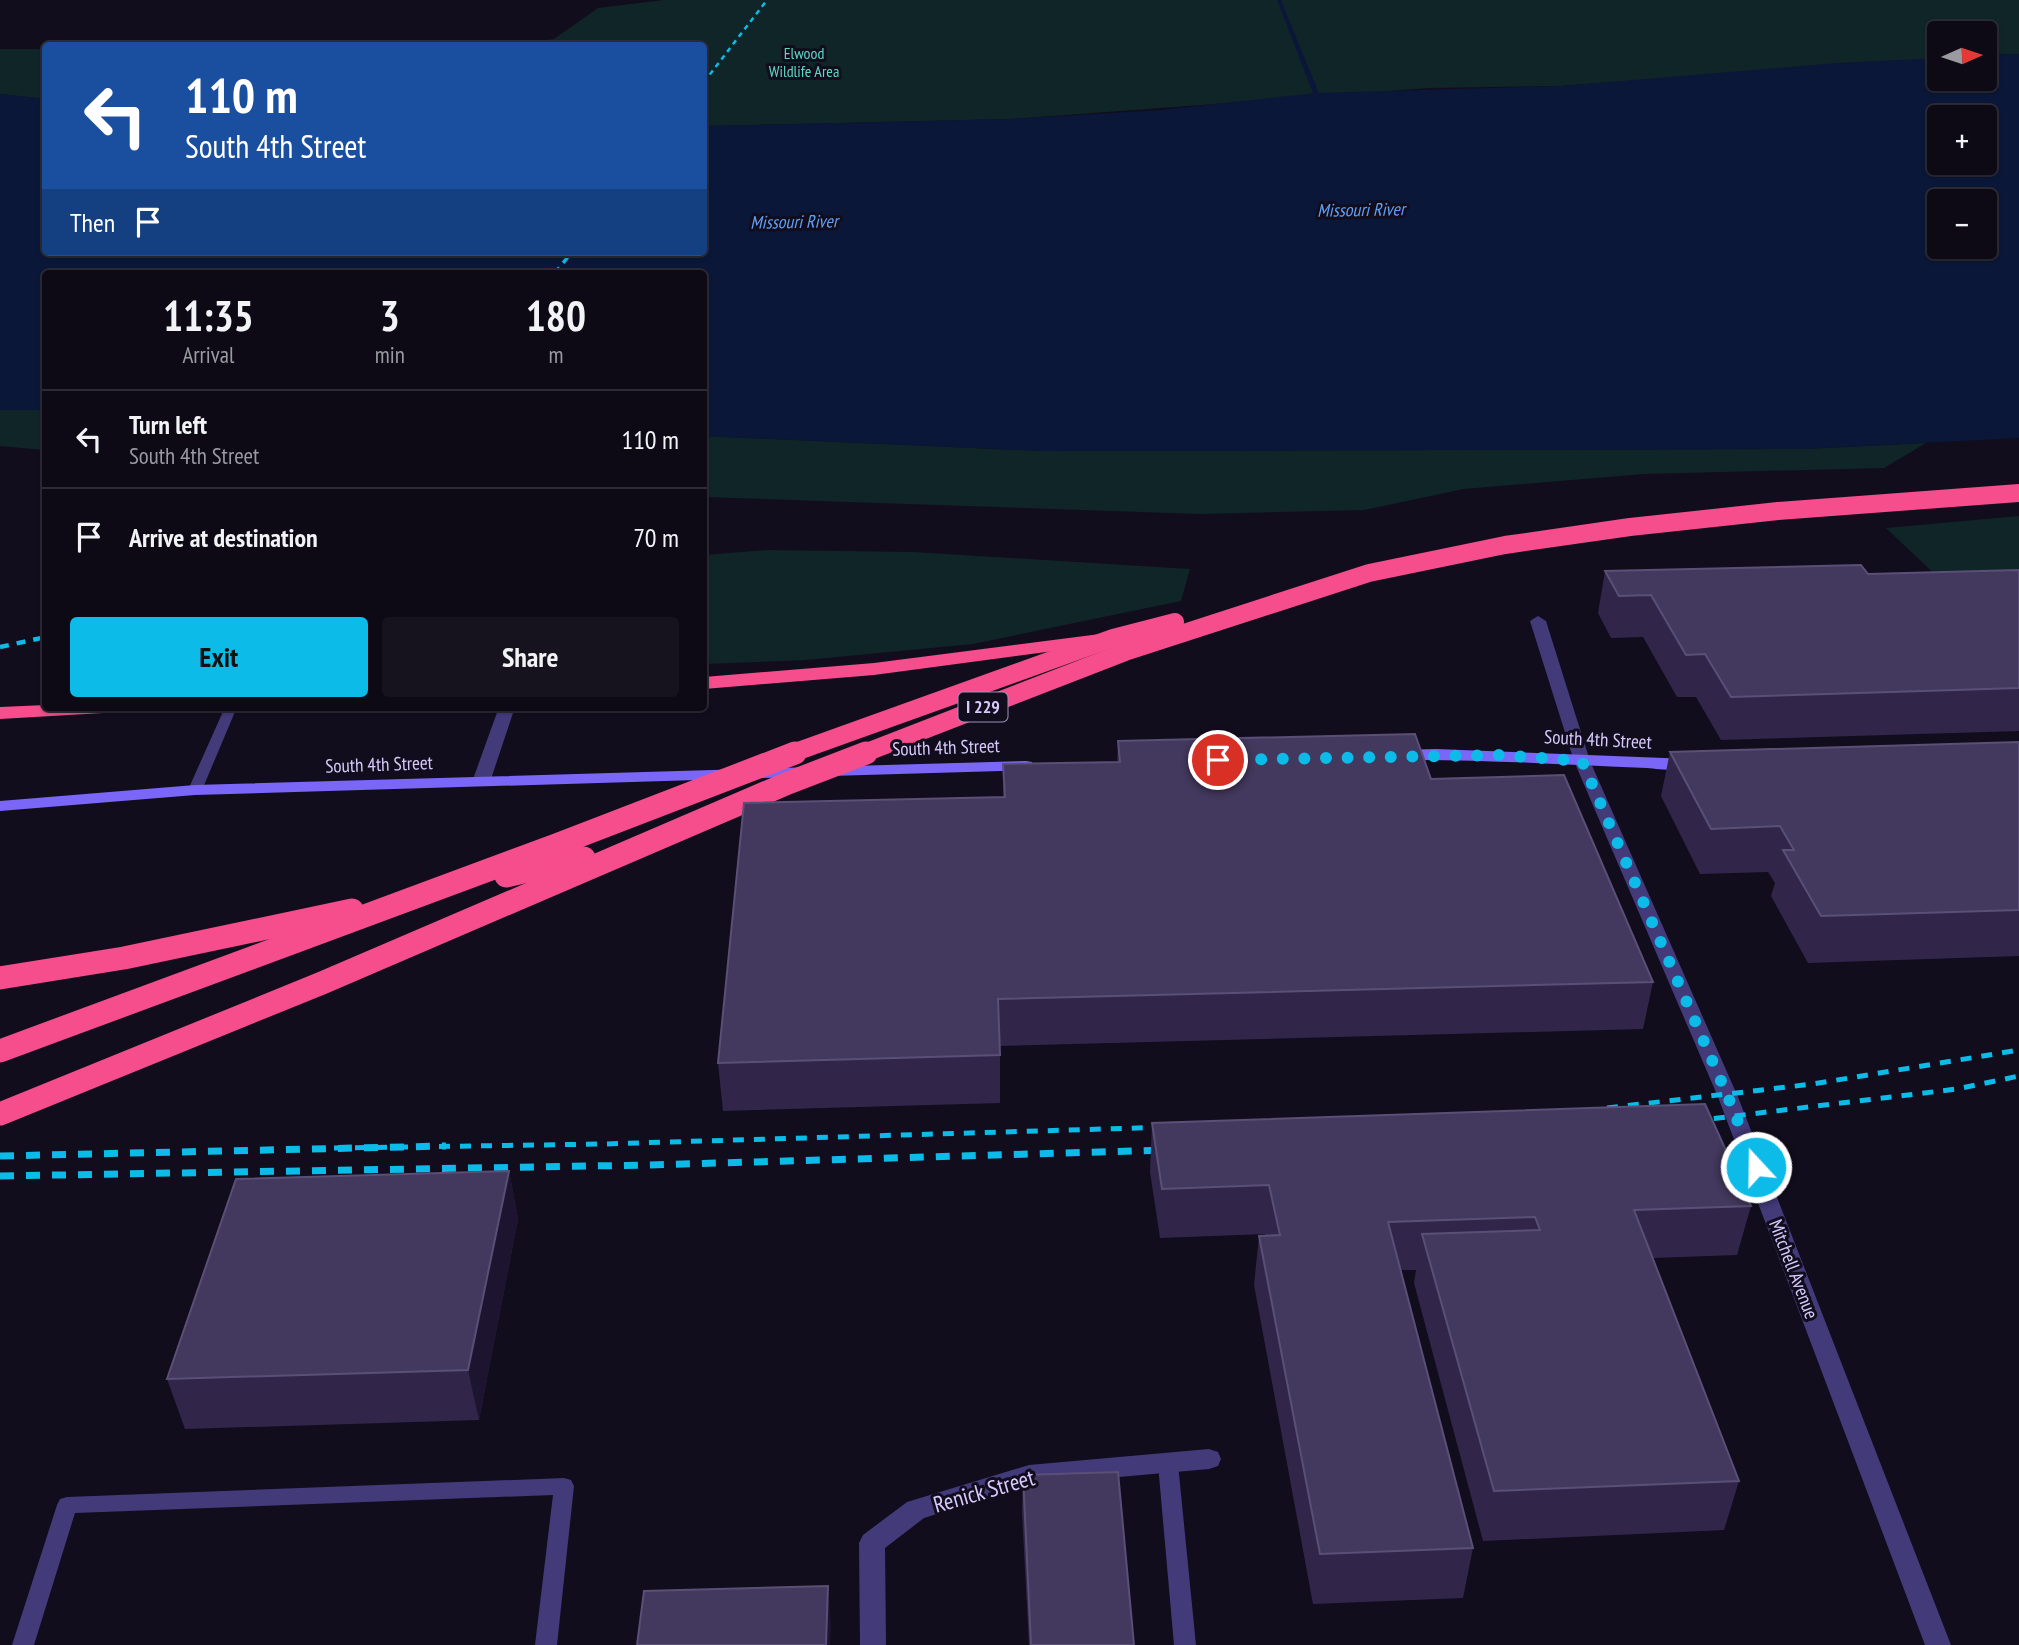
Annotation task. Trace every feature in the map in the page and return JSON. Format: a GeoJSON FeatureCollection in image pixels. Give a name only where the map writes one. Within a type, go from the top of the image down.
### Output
{"type":"FeatureCollection","features":[{"type":"Feature","properties":{"kind":"highway","name":"I 229"},"geometry":{"type":"LineString","coordinates":[[0,1051],[556,845],[716,781],[1113,638],[1371,572],[1507,545],[1633,527],[1779,511],[2019,492]]}},
{"type":"Feature","properties":{"kind":"highway","name":"I 229"},"geometry":{"type":"LineString","coordinates":[[0,1114],[322,983],[788,783],[1125,652],[1369,573],[1506,545],[1630,527],[1778,511],[2019,492]]}},
{"type":"Feature","properties":{"kind":"highway"},"geometry":{"type":"LineString","coordinates":[[707,683],[874,670],[1113,638]]}},
{"type":"Feature","properties":{"kind":"highway"},"geometry":{"type":"LineString","coordinates":[[0,713],[42,711]]}},
{"type":"Feature","properties":{"kind":"highway"},"geometry":{"type":"LineString","coordinates":[[0,978],[124,958],[632,848]]}},
{"type":"Feature","properties":{"kind":"main road","name":"South 4th Street"},"geometry":{"type":"LineString","coordinates":[[1381,756],[1500,755],[1612,764],[1706,764]]}},
{"type":"Feature","properties":{"kind":"main road","name":"South 4th Street"},"geometry":{"type":"LineString","coordinates":[[0,806],[195,790],[1049,765]]}},
{"type":"Feature","properties":{"kind":"street","name":"Mitchell Avenue"},"geometry":{"type":"LineString","coordinates":[[1538,621],[1582,761],[1728,1097],[1938,1645]]}},
{"type":"Feature","properties":{"kind":"street"},"geometry":{"type":"LineString","coordinates":[[481,782],[506,711]]}},
{"type":"Feature","properties":{"kind":"street","name":"Renick Street"},"geometry":{"type":"LineString","coordinates":[[873,1645],[872,1543],[916,1510],[1029,1475],[1209,1459]]}},
{"type":"Feature","properties":{"kind":"lane"},"geometry":{"type":"LineString","coordinates":[[195,790],[229,711]]}},
{"type":"Feature","properties":{"kind":"lane"},"geometry":{"type":"LineString","coordinates":[[1168,1464],[1185,1645]]}},
{"type":"Feature","properties":{"kind":"lane"},"geometry":{"type":"LineString","coordinates":[[23,1645],[67,1505],[564,1486],[546,1645]]}},
{"type":"Feature","properties":{"kind":"green space","name":"Elwood Wildlife Area"},"geometry":{"type":"Polygon","coordinates":[[[664,0],[2019,0],[2019,54],[1997,55],[1997,21],[1927,21],[1927,59],[1561,86],[1430,88],[1012,119],[707,126],[707,42],[528,42],[554,39],[598,8],[664,0]]]}},
{"type":"Feature","properties":{"kind":"green space"},"geometry":{"type":"Polygon","coordinates":[[[0,49],[42,49],[42,99],[0,94],[0,49]]]}},
{"type":"Feature","properties":{"kind":"green space"},"geometry":{"type":"Polygon","coordinates":[[[0,410],[42,410],[42,450],[0,446],[0,410]]]}},
{"type":"Feature","properties":{"kind":"green space"},"geometry":{"type":"Polygon","coordinates":[[[707,436],[1043,451],[1804,449],[1926,443],[1884,468],[1644,474],[1464,489],[1364,510],[1200,514],[707,497],[707,436]]]}},
{"type":"Feature","properties":{"kind":"green space"},"geometry":{"type":"Polygon","coordinates":[[[2019,516],[2019,595],[1959,597],[1886,528],[2019,516]]]}},
{"type":"Feature","properties":{"kind":"green space"},"geometry":{"type":"Polygon","coordinates":[[[767,550],[913,552],[1190,569],[1181,601],[973,644],[806,660],[707,664],[707,555],[767,550]]]}},
{"type":"Feature","properties":{"kind":"water","name":"Missouri River"},"geometry":{"type":"Polygon","coordinates":[[[2019,54],[2019,438],[1804,449],[1043,451],[707,436],[707,270],[42,270],[42,410],[0,410],[0,94],[42,99],[42,256],[707,256],[707,126],[1012,119],[1161,110],[1316,93],[1561,86],[1837,63],[1927,59],[1927,91],[1997,91],[1997,55],[2019,54]]]}},
{"type":"Feature","properties":{"kind":"building"},"geometry":{"type":"Polygon","coordinates":[[[1861,565],[1868,574],[2019,570],[2019,688],[1731,697],[1705,654],[1686,655],[1651,595],[1619,596],[1605,571],[1861,565]]]}},
{"type":"Feature","properties":{"kind":"building"},"geometry":{"type":"Polygon","coordinates":[[[1415,734],[1431,779],[1564,775],[1653,982],[998,999],[1000,1055],[718,1063],[744,803],[1005,797],[1003,764],[1120,762],[1118,741],[1415,734]]]}},
{"type":"Feature","properties":{"kind":"building"},"geometry":{"type":"Polygon","coordinates":[[[2019,742],[2019,910],[1821,916],[1783,850],[1794,850],[1780,826],[1711,829],[1670,752],[2019,742]]]}},
{"type":"Feature","properties":{"kind":"building"},"geometry":{"type":"Polygon","coordinates":[[[1705,1104],[1751,1206],[1634,1210],[1739,1481],[1494,1491],[1422,1234],[1540,1230],[1535,1217],[1388,1222],[1473,1548],[1320,1554],[1259,1236],[1280,1235],[1269,1185],[1162,1189],[1152,1123],[1705,1104]]]}},
{"type":"Feature","properties":{"kind":"building"},"geometry":{"type":"Polygon","coordinates":[[[509,1171],[468,1370],[167,1379],[236,1179],[509,1171]]]}},
{"type":"Feature","properties":{"kind":"building"},"geometry":{"type":"Polygon","coordinates":[[[1118,1472],[1134,1645],[1031,1645],[1023,1475],[1118,1472]]]}},
{"type":"Feature","properties":{"kind":"building"},"geometry":{"type":"Polygon","coordinates":[[[828,1586],[826,1645],[637,1645],[644,1591],[828,1586]]]}},
{"type":"Feature","properties":{"kind":"waterway"},"geometry":{"type":"LineString","coordinates":[[1279,0],[1316,93],[1315,105]]}},
{"type":"Feature","properties":{"kind":"railway"},"geometry":{"type":"LineString","coordinates":[[707,78],[767,0]]}},
{"type":"Feature","properties":{"kind":"railway"},"geometry":{"type":"LineString","coordinates":[[557,270],[569,256]]}},
{"type":"Feature","properties":{"kind":"railway"},"geometry":{"type":"LineString","coordinates":[[0,647],[42,638]]}},
{"type":"Feature","properties":{"kind":"railway"},"geometry":{"type":"LineString","coordinates":[[1607,1108],[1813,1084],[2019,1050]]}},
{"type":"Feature","properties":{"kind":"railway"},"geometry":{"type":"LineString","coordinates":[[1693,1121],[1957,1089],[2019,1076]]}},
{"type":"Feature","properties":{"kind":"railway"},"geometry":{"type":"LineString","coordinates":[[402,1147],[603,1144],[1170,1127]]}},
{"type":"Feature","properties":{"kind":"railway"},"geometry":{"type":"LineString","coordinates":[[402,1147],[446,1146]]}},
{"type":"Feature","properties":{"kind":"railway"},"geometry":{"type":"LineString","coordinates":[[0,1156],[402,1147]]}},
{"type":"Feature","properties":{"kind":"railway"},"geometry":{"type":"LineString","coordinates":[[334,1148],[402,1147]]}},
{"type":"Feature","properties":{"kind":"railway"},"geometry":{"type":"LineString","coordinates":[[0,1176],[649,1165],[1169,1150]]}},
{"type":"Feature","properties":{"kind":"route"},"geometry":{"type":"LineString","coordinates":[[1218,760],[1500,755],[1582,761],[1756,1167]]}}]}
